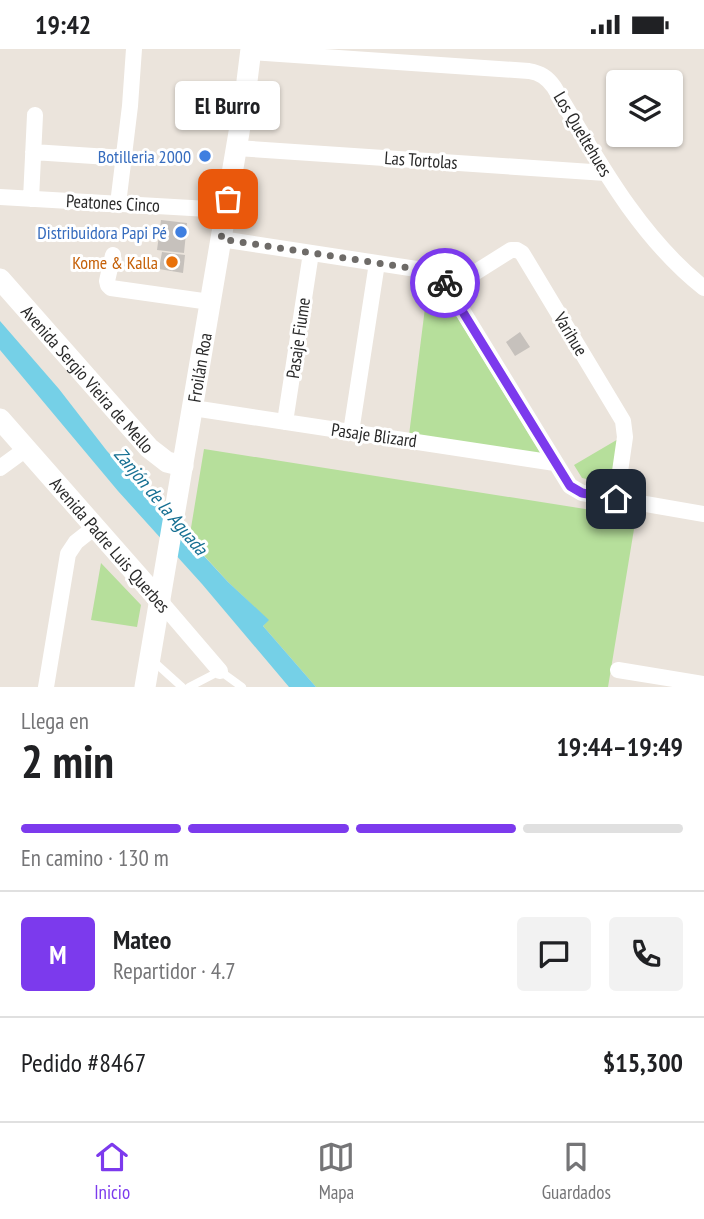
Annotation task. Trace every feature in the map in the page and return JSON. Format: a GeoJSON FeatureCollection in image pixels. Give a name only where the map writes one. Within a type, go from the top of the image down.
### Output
{"type":"FeatureCollection","features":[{"type":"Feature","properties":{"kind":"main road","name":"Froilán Roa"},"geometry":{"type":"LineString","coordinates":[[145,687],[251,50]]}},
{"type":"Feature","properties":{"kind":"main road","name":"Avenida Sergio Vieira de Mello"},"geometry":{"type":"LineString","coordinates":[[0,279],[149,448],[167,462],[183,466]]}},
{"type":"Feature","properties":{"kind":"main road","name":"Avenida Padre Luis Querbes"},"geometry":{"type":"LineString","coordinates":[[0,419],[160,601]]}},
{"type":"Feature","properties":{"kind":"street"},"geometry":{"type":"LineString","coordinates":[[118,204],[134,49]]}},
{"type":"Feature","properties":{"kind":"street","name":"Los Queltehues"},"geometry":{"type":"LineString","coordinates":[[251,50],[537,73],[550,81],[606,173],[653,237],[680,267],[704,288]]}},
{"type":"Feature","properties":{"kind":"street"},"geometry":{"type":"LineString","coordinates":[[31,199],[35,115]]}},
{"type":"Feature","properties":{"kind":"street","name":"Las Tortolas"},"geometry":{"type":"LineString","coordinates":[[236,148],[606,173]]}},
{"type":"Feature","properties":{"kind":"street"},"geometry":{"type":"LineString","coordinates":[[33,152],[124,159]]}},
{"type":"Feature","properties":{"kind":"street","name":"Peatones Cinco"},"geometry":{"type":"LineString","coordinates":[[0,197],[226,209]]}},
{"type":"Feature","properties":{"kind":"street"},"geometry":{"type":"LineString","coordinates":[[221,239],[431,272],[449,289],[570,486],[582,493],[704,514]]}},
{"type":"Feature","properties":{"kind":"street","name":"Varihue"},"geometry":{"type":"LineString","coordinates":[[449,289],[511,250],[522,253],[623,421],[625,437],[616,499]]}},
{"type":"Feature","properties":{"kind":"street","name":"Pasaje Fiume"},"geometry":{"type":"LineString","coordinates":[[285,422],[310,253]]}},
{"type":"Feature","properties":{"kind":"street"},"geometry":{"type":"LineString","coordinates":[[113,255],[107,281],[111,288],[210,302]]}},
{"type":"Feature","properties":{"kind":"street"},"geometry":{"type":"LineString","coordinates":[[351,432],[377,263]]}},
{"type":"Feature","properties":{"kind":"street","name":"Pasaje Blizard"},"geometry":{"type":"LineString","coordinates":[[193,408],[555,463]]}},
{"type":"Feature","properties":{"kind":"street"},"geometry":{"type":"LineString","coordinates":[[0,468],[26,449]]}},
{"type":"Feature","properties":{"kind":"street"},"geometry":{"type":"LineString","coordinates":[[46,687],[68,554],[76,542],[95,527]]}},
{"type":"Feature","properties":{"kind":"street","name":"Avenida Padre Luis Querbes"},"geometry":{"type":"LineString","coordinates":[[160,601],[220,671]]}},
{"type":"Feature","properties":{"kind":"street"},"geometry":{"type":"LineString","coordinates":[[618,670],[704,684]]}},
{"type":"Feature","properties":{"kind":"lane"},"geometry":{"type":"LineString","coordinates":[[150,658],[183,687]]}},
{"type":"Feature","properties":{"kind":"lane"},"geometry":{"type":"LineString","coordinates":[[189,687],[220,671],[242,687]]}},
{"type":"Feature","properties":{"kind":"green space"},"geometry":{"type":"Polygon","coordinates":[[[437,284],[542,456],[409,435],[427,292],[437,284]]]}},
{"type":"Feature","properties":{"kind":"green space"},"geometry":{"type":"Polygon","coordinates":[[[620,438],[613,485],[582,478],[574,465],[620,438]]]}},
{"type":"Feature","properties":{"kind":"green space"},"geometry":{"type":"Polygon","coordinates":[[[204,449],[636,517],[608,687],[316,687],[263,626],[268,620],[188,538],[204,449]]]}},
{"type":"Feature","properties":{"kind":"green space"},"geometry":{"type":"Polygon","coordinates":[[[101,563],[141,605],[137,627],[91,620],[101,563]]]}},
{"type":"Feature","properties":{"kind":"water"},"geometry":{"type":"Polygon","coordinates":[[[0,321],[59,389],[107,451],[228,582],[269,620],[263,626],[316,687],[289,687],[202,584],[118,491],[0,350],[0,321]]]}},
{"type":"Feature","properties":{"kind":"building"},"geometry":{"type":"Polygon","coordinates":[[[161,220],[187,223],[184,253],[157,250],[161,220]]]}},
{"type":"Feature","properties":{"kind":"building","name":"Kome & Kalla"},"geometry":{"type":"Polygon","coordinates":[[[162,252],[185,255],[183,273],[159,269],[162,252]]]}},
{"type":"Feature","properties":{"kind":"building"},"geometry":{"type":"Polygon","coordinates":[[[520,332],[530,347],[515,356],[506,342],[520,332]]]}},
{"type":"Feature","properties":{"kind":"way so far"},"geometry":{"type":"LineString","coordinates":[[228,199],[221,239],[423,270],[438,276],[445,283]]}},
{"type":"Feature","properties":{"kind":"place","name":"Botilleria 2000"},"geometry":{"type":"Point","coordinates":[205,156]}},
{"type":"Feature","properties":{"kind":"place","name":"El Burro"},"geometry":{"type":"Point","coordinates":[228,199]}},
{"type":"Feature","properties":{"kind":"place","name":"Distribuidora Papi Pé"},"geometry":{"type":"Point","coordinates":[181,232]}},
{"type":"Feature","properties":{"kind":"place","name":"Kome & Kalla"},"geometry":{"type":"Point","coordinates":[172,262]}},
{"type":"Feature","properties":{"kind":"route"},"geometry":{"type":"LineString","coordinates":[[445,283],[570,486],[582,493],[616,499]]}},
{"type":"Feature","properties":{"kind":"water label","name":"Zanjón de la Aguada"},"geometry":{"type":"Point","coordinates":[161,501]}}]}
